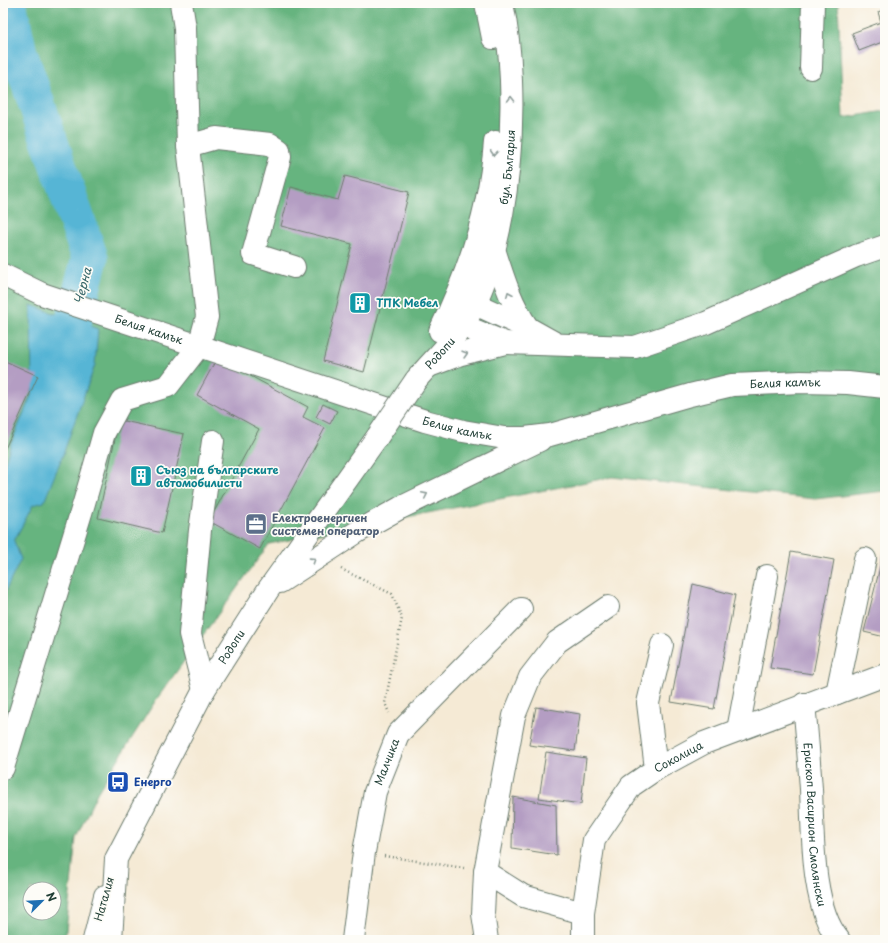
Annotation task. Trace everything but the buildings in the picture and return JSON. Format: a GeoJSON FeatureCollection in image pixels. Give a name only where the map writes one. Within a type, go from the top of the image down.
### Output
{"type":"FeatureCollection","features":[{"type":"Feature","properties":{"kind":"street"},"geometry":{"type":"LineString","coordinates":[[3,768],[104,433],[122,400],[168,386],[199,346],[207,316],[188,146],[185,28],[181,3]]}},
{"type":"Feature","properties":{"kind":"street","name":"бул. България"},"geometry":{"type":"LineString","coordinates":[[455,322],[465,300],[470,259],[485,207],[494,160],[498,69],[492,25],[486,3]]}},
{"type":"Feature","properties":{"kind":"street","name":"бул. България"},"geometry":{"type":"LineString","coordinates":[[465,300],[483,283],[494,249],[502,214],[511,116],[512,70],[507,25],[502,3]]}},
{"type":"Feature","properties":{"kind":"street"},"geometry":{"type":"LineString","coordinates":[[811,68],[813,3]]}},
{"type":"Feature","properties":{"kind":"street"},"geometry":{"type":"LineString","coordinates":[[188,146],[216,138],[270,144],[279,150],[280,157],[253,254],[294,267]]}},
{"type":"Feature","properties":{"kind":"street"},"geometry":{"type":"LineString","coordinates":[[422,374],[461,354],[505,343],[635,347],[706,324],[856,256],[885,246]]}},
{"type":"Feature","properties":{"kind":"street"},"geometry":{"type":"LineString","coordinates":[[494,249],[506,287],[517,312],[528,328]]}},
{"type":"Feature","properties":{"kind":"street","name":"Белия камък"},"geometry":{"type":"LineString","coordinates":[[3,275],[42,294],[425,421],[463,431],[504,438],[550,435],[690,395],[732,386],[801,382],[848,383],[885,387]]}},
{"type":"Feature","properties":{"kind":"street","name":"Белия камък"},"geometry":{"type":"LineString","coordinates":[[3,289],[42,294]]}},
{"type":"Feature","properties":{"kind":"street"},"geometry":{"type":"LineString","coordinates":[[465,300],[528,328],[558,345]]}},
{"type":"Feature","properties":{"kind":"street"},"geometry":{"type":"LineString","coordinates":[[455,322],[505,343]]}},
{"type":"Feature","properties":{"kind":"street","name":"Родопи"},"geometry":{"type":"LineString","coordinates":[[111,940],[116,859],[204,690],[268,590],[422,374],[455,322]]}},
{"type":"Feature","properties":{"kind":"street"},"geometry":{"type":"LineString","coordinates":[[268,590],[357,532],[400,508],[550,435]]}},
{"type":"Feature","properties":{"kind":"street"},"geometry":{"type":"LineString","coordinates":[[204,690],[190,634],[200,530],[213,441]]}},
{"type":"Feature","properties":{"kind":"street"},"geometry":{"type":"LineString","coordinates":[[836,693],[865,559]]}},
{"type":"Feature","properties":{"kind":"street"},"geometry":{"type":"LineString","coordinates":[[738,730],[767,576]]}},
{"type":"Feature","properties":{"kind":"street"},"geometry":{"type":"LineString","coordinates":[[488,940],[483,914],[485,872],[514,716],[530,676],[557,642],[608,607]]}},
{"type":"Feature","properties":{"kind":"street","name":"Малчика"},"geometry":{"type":"LineString","coordinates":[[353,940],[364,852],[375,792],[398,734],[521,609]]}},
{"type":"Feature","properties":{"kind":"street"},"geometry":{"type":"LineString","coordinates":[[656,769],[648,703],[662,645]]}},
{"type":"Feature","properties":{"kind":"street","name":"Соколица"},"geometry":{"type":"LineString","coordinates":[[583,940],[583,913],[594,840],[631,786],[656,769],[704,743],[804,704],[885,675]]}},
{"type":"Feature","properties":{"kind":"street","name":"Ерископ Васирион Смолянски"},"geometry":{"type":"LineString","coordinates":[[804,704],[815,858],[822,904],[831,930],[839,940]]}},
{"type":"Feature","properties":{"kind":"street","name":"Наталия"},"geometry":{"type":"LineString","coordinates":[[94,940],[116,859]]}},
{"type":"Feature","properties":{"kind":"street"},"geometry":{"type":"LineString","coordinates":[[485,872],[523,896],[583,913]]}},
{"type":"Feature","properties":{"kind":"path"},"geometry":{"type":"LineString","coordinates":[[338,568],[392,594],[402,618],[385,703],[398,734]]}},
{"type":"Feature","properties":{"kind":"path"},"geometry":{"type":"LineString","coordinates":[[364,852],[485,872]]}},
{"type":"Feature","properties":{"kind":"green space"},"geometry":{"type":"Polygon","coordinates":[[[3,3],[838,3],[843,118],[885,111],[885,491],[815,499],[612,477],[269,544],[156,700],[97,793],[76,838],[65,940],[3,940],[3,3]]]}},
{"type":"Feature","properties":{"kind":"water"},"geometry":{"type":"Polygon","coordinates":[[[31,305],[98,329],[95,365],[44,502],[33,505],[14,541],[21,559],[3,596],[3,469],[10,446],[32,393],[31,305]]]}},
{"type":"Feature","properties":{"kind":"waterway","name":"Черна"},"geometry":{"type":"LineString","coordinates":[[8,3],[19,53],[90,258],[61,370]]}},
{"type":"Feature","properties":{"kind":"place","name":"ТПК Мебел"},"geometry":{"type":"Point","coordinates":[360,303]}},
{"type":"Feature","properties":{"kind":"place","name":"Съюз на българските автомобилисти"},"geometry":{"type":"Point","coordinates":[141,476]}},
{"type":"Feature","properties":{"kind":"place","name":"Електроенергиен системен оператор"},"geometry":{"type":"Point","coordinates":[256,524]}},
{"type":"Feature","properties":{"kind":"place","name":"Енерго"},"geometry":{"type":"Point","coordinates":[118,782]}}]}
